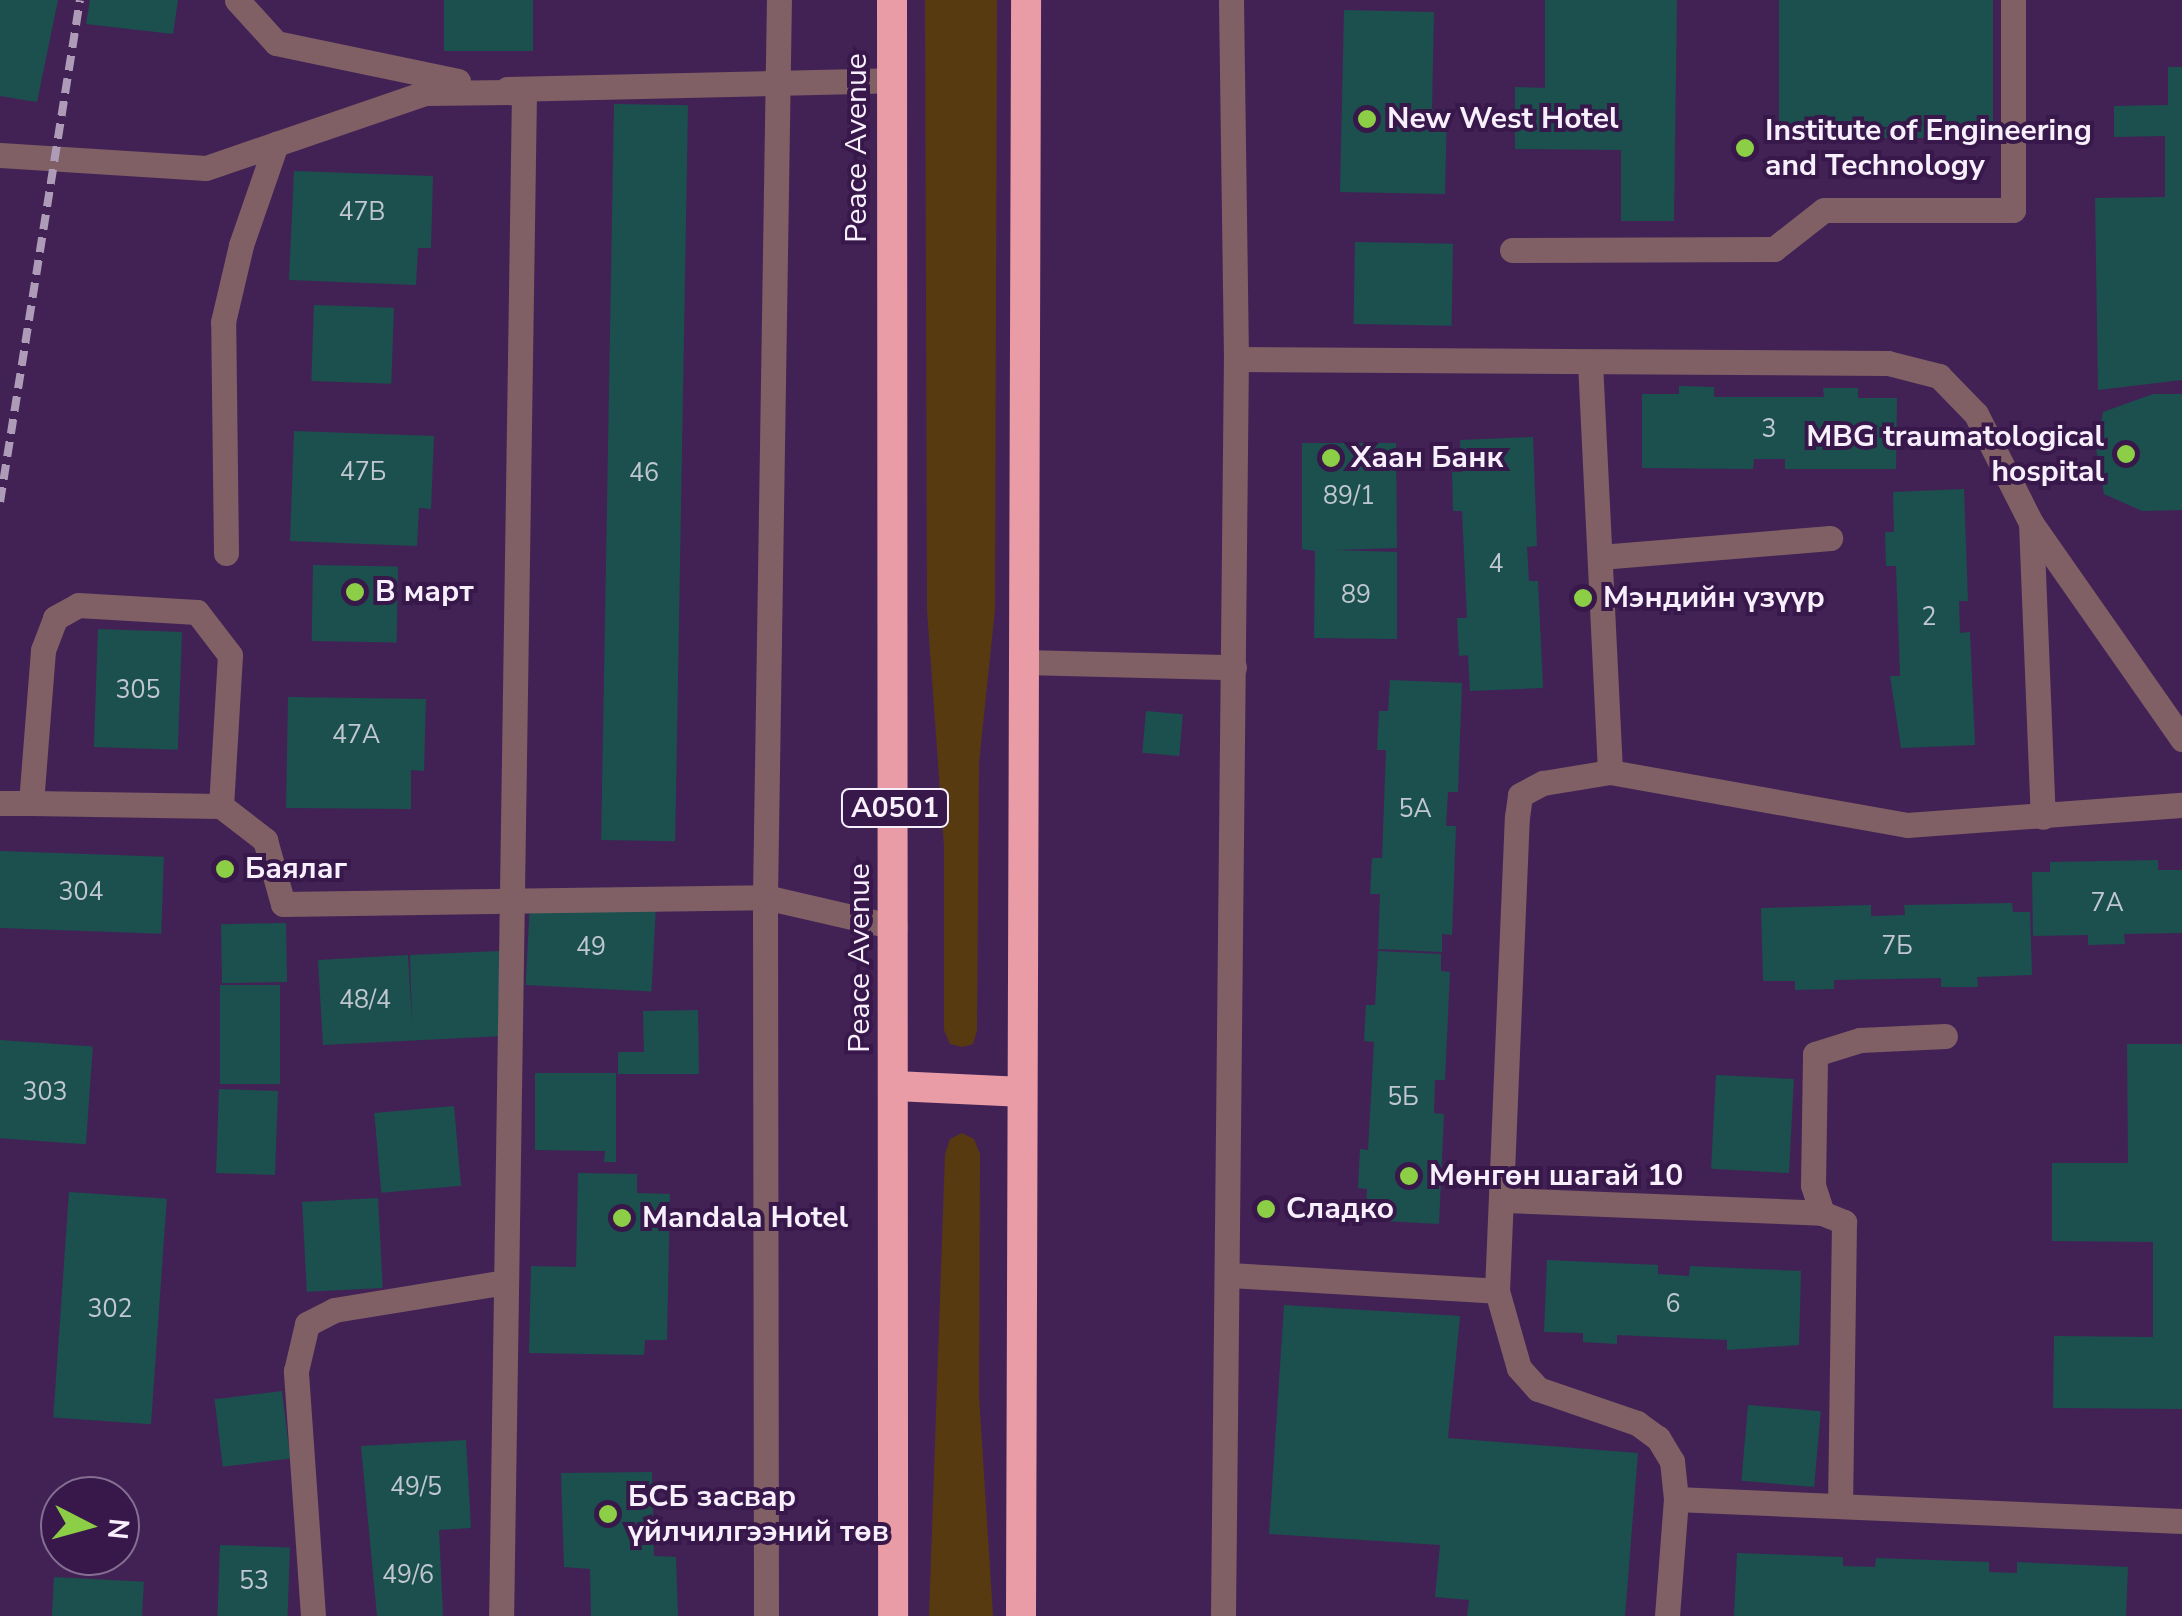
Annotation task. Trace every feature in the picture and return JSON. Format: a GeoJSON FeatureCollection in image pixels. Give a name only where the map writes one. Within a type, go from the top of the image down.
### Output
{"type":"FeatureCollection","features":[{"type":"Feature","properties":{"kind":"highway","name":"Peace Avenue"},"geometry":{"type":"LineString","coordinates":[[892,0],[893,1616]]}},
{"type":"Feature","properties":{"kind":"highway"},"geometry":{"type":"LineString","coordinates":[[1021,1616],[1026,0]]}},
{"type":"Feature","properties":{"kind":"highway"},"geometry":{"type":"LineString","coordinates":[[895,1086],[1022,1092]]}},
{"type":"Feature","properties":{"kind":"street"},"geometry":{"type":"LineString","coordinates":[[237,0],[276,44],[361,65],[524,92]]}},
{"type":"Feature","properties":{"kind":"street"},"geometry":{"type":"LineString","coordinates":[[766,1616],[765,897],[779,0]]}},
{"type":"Feature","properties":{"kind":"street"},"geometry":{"type":"LineString","coordinates":[[1223,1616],[1230,1275],[1236,360],[1231,0]]}},
{"type":"Feature","properties":{"kind":"street"},"geometry":{"type":"LineString","coordinates":[[1512,250],[1774,248],[1824,210],[2013,210],[2012,0]]}},
{"type":"Feature","properties":{"kind":"street"},"geometry":{"type":"LineString","coordinates":[[0,155],[206,168],[426,93],[892,80]]}},
{"type":"Feature","properties":{"kind":"street"},"geometry":{"type":"LineString","coordinates":[[501,1616],[524,92]]}},
{"type":"Feature","properties":{"kind":"street"},"geometry":{"type":"LineString","coordinates":[[226,554],[223,322],[241,244],[276,144]]}},
{"type":"Feature","properties":{"kind":"street"},"geometry":{"type":"LineString","coordinates":[[1236,360],[1888,363],[1938,376],[1976,414],[2032,524],[2182,739]]}},
{"type":"Feature","properties":{"kind":"street"},"geometry":{"type":"LineString","coordinates":[[1590,362],[1610,772]]}},
{"type":"Feature","properties":{"kind":"street"},"geometry":{"type":"LineString","coordinates":[[2032,524],[2043,817]]}},
{"type":"Feature","properties":{"kind":"street"},"geometry":{"type":"LineString","coordinates":[[1600,557],[1830,538]]}},
{"type":"Feature","properties":{"kind":"street"},"geometry":{"type":"LineString","coordinates":[[31,803],[42,650],[55,618],[78,605],[168,605],[198,612],[230,655],[221,806]]}},
{"type":"Feature","properties":{"kind":"street"},"geometry":{"type":"LineString","coordinates":[[1024,662],[1234,666]]}},
{"type":"Feature","properties":{"kind":"street"},"geometry":{"type":"LineString","coordinates":[[1667,1616],[1676,1499],[1672,1461],[1658,1438],[1637,1424],[1569,1405],[1528,1378],[1519,1368],[1497,1291],[1520,796],[1543,783],[1610,772],[1907,825],[2182,805]]}},
{"type":"Feature","properties":{"kind":"street"},"geometry":{"type":"LineString","coordinates":[[0,803],[221,806],[265,840],[283,904],[765,897],[895,927]]}},
{"type":"Feature","properties":{"kind":"street"},"geometry":{"type":"LineString","coordinates":[[1822,1214],[1813,1185],[1815,1054],[1860,1040],[1944,1036]]}},
{"type":"Feature","properties":{"kind":"street"},"geometry":{"type":"LineString","coordinates":[[1504,1200],[1822,1214],[1844,1222],[1840,1505]]}},
{"type":"Feature","properties":{"kind":"street"},"geometry":{"type":"LineString","coordinates":[[1230,1275],[1497,1291]]}},
{"type":"Feature","properties":{"kind":"street"},"geometry":{"type":"LineString","coordinates":[[313,1616],[296,1371],[307,1324],[334,1310],[505,1282]]}},
{"type":"Feature","properties":{"kind":"street"},"geometry":{"type":"LineString","coordinates":[[1676,1499],[2182,1521]]}},
{"type":"Feature","properties":{"kind":"shaded area"},"geometry":{"type":"Polygon","coordinates":[[[925,0],[997,0],[995,609],[979,763],[977,1031],[973,1044],[962,1047],[950,1044],[944,1030],[944,846],[927,610],[925,0]]]}},
{"type":"Feature","properties":{"kind":"shaded area"},"geometry":{"type":"Polygon","coordinates":[[[962,1133],[974,1139],[980,1154],[979,1396],[993,1616],[929,1616],[945,1154],[950,1139],[962,1133]]]}},
{"type":"Feature","properties":{"kind":"building"},"geometry":{"type":"Polygon","coordinates":[[[0,0],[58,0],[37,102],[0,96],[0,0]]]}},
{"type":"Feature","properties":{"kind":"building"},"geometry":{"type":"Polygon","coordinates":[[[90,0],[178,0],[173,34],[86,24],[90,0]]]}},
{"type":"Feature","properties":{"kind":"building"},"geometry":{"type":"Polygon","coordinates":[[[444,0],[533,0],[533,51],[444,51],[444,0]]]}},
{"type":"Feature","properties":{"kind":"building"},"geometry":{"type":"Polygon","coordinates":[[[1545,0],[1677,0],[1674,221],[1621,221],[1621,150],[1515,149],[1515,87],[1545,88],[1545,0]]]}},
{"type":"Feature","properties":{"kind":"building"},"geometry":{"type":"Polygon","coordinates":[[[1779,0],[1993,0],[1993,138],[1779,138],[1779,0]]]}},
{"type":"Feature","properties":{"kind":"building"},"geometry":{"type":"Polygon","coordinates":[[[1344,10],[1434,12],[1432,109],[1447,109],[1445,194],[1340,192],[1344,10]]]}},
{"type":"Feature","properties":{"kind":"building"},"geometry":{"type":"Polygon","coordinates":[[[2168,67],[2182,67],[2182,380],[2098,390],[2095,198],[2165,197],[2165,136],[2114,137],[2114,106],[2168,105],[2168,67]]]}},
{"type":"Feature","properties":{"kind":"building"},"geometry":{"type":"Polygon","coordinates":[[[614,104],[688,105],[675,841],[601,840],[614,104]]]}},
{"type":"Feature","properties":{"kind":"building"},"geometry":{"type":"Polygon","coordinates":[[[294,171],[433,176],[431,248],[418,248],[416,285],[289,280],[294,171]]]}},
{"type":"Feature","properties":{"kind":"building"},"geometry":{"type":"Polygon","coordinates":[[[1355,242],[1453,244],[1452,326],[1354,324],[1355,242]]]}},
{"type":"Feature","properties":{"kind":"building"},"geometry":{"type":"Polygon","coordinates":[[[314,305],[394,308],[391,384],[311,381],[314,305]]]}},
{"type":"Feature","properties":{"kind":"building"},"geometry":{"type":"Polygon","coordinates":[[[1679,386],[1714,387],[1714,397],[1824,397],[1823,388],[1858,388],[1858,398],[1897,398],[1896,469],[1785,469],[1785,459],[1754,459],[1753,469],[1642,468],[1642,394],[1679,394],[1679,386]]]}},
{"type":"Feature","properties":{"kind":"building"},"geometry":{"type":"Polygon","coordinates":[[[2153,394],[2182,394],[2182,510],[2142,511],[2104,494],[2096,448],[2103,412],[2153,394]]]}},
{"type":"Feature","properties":{"kind":"building"},"geometry":{"type":"Polygon","coordinates":[[[294,431],[434,436],[431,509],[419,508],[417,546],[290,541],[294,431]]]}},
{"type":"Feature","properties":{"kind":"building"},"geometry":{"type":"Polygon","coordinates":[[[1533,437],[1537,546],[1527,547],[1529,581],[1538,581],[1543,688],[1470,691],[1468,655],[1459,656],[1457,618],[1467,618],[1462,511],[1453,511],[1452,472],[1462,472],[1460,440],[1533,437]]]}},
{"type":"Feature","properties":{"kind":"building"},"geometry":{"type":"Polygon","coordinates":[[[1302,443],[1396,443],[1397,548],[1336,550],[1397,552],[1397,639],[1314,638],[1315,551],[1302,549],[1302,443]]]}},
{"type":"Feature","properties":{"kind":"building"},"geometry":{"type":"Polygon","coordinates":[[[1964,489],[1968,601],[1959,601],[1960,633],[1970,632],[1975,745],[1901,748],[1890,676],[1900,676],[1896,566],[1886,566],[1885,532],[1894,532],[1893,492],[1964,489]]]}},
{"type":"Feature","properties":{"kind":"building","name":"В март"},"geometry":{"type":"Polygon","coordinates":[[[313,565],[398,566],[397,642],[312,641],[313,565]]]}},
{"type":"Feature","properties":{"kind":"building"},"geometry":{"type":"Polygon","coordinates":[[[98,629],[182,632],[178,750],[94,747],[98,629]]]}},
{"type":"Feature","properties":{"kind":"building"},"geometry":{"type":"Polygon","coordinates":[[[1390,680],[1462,683],[1458,792],[1448,792],[1446,826],[1456,826],[1452,935],[1442,934],[1442,952],[1378,949],[1380,894],[1370,894],[1372,858],[1382,858],[1386,750],[1377,750],[1379,711],[1388,711],[1390,680]]]}},
{"type":"Feature","properties":{"kind":"building"},"geometry":{"type":"Polygon","coordinates":[[[288,697],[426,699],[424,771],[411,770],[411,809],[286,808],[288,697]]]}},
{"type":"Feature","properties":{"kind":"building"},"geometry":{"type":"Polygon","coordinates":[[[1146,711],[1183,714],[1179,756],[1142,753],[1146,711]]]}},
{"type":"Feature","properties":{"kind":"building"},"geometry":{"type":"Polygon","coordinates":[[[0,851],[164,857],[161,934],[0,928],[0,851]]]}},
{"type":"Feature","properties":{"kind":"building"},"geometry":{"type":"Polygon","coordinates":[[[2158,860],[2158,870],[2182,870],[2182,933],[2124,934],[2125,944],[2088,945],[2088,935],[2033,936],[2032,872],[2050,872],[2050,862],[2158,860]]]}},
{"type":"Feature","properties":{"kind":"building"},"geometry":{"type":"Polygon","coordinates":[[[530,902],[656,909],[651,991],[526,985],[530,902]]]}},
{"type":"Feature","properties":{"kind":"building"},"geometry":{"type":"Polygon","coordinates":[[[2012,903],[2013,912],[2030,912],[2032,975],[1977,977],[1978,987],[1941,987],[1941,978],[1834,980],[1834,989],[1795,990],[1795,981],[1763,981],[1761,908],[1871,905],[1871,916],[1905,915],[1904,905],[2012,903]]]}},
{"type":"Feature","properties":{"kind":"building"},"geometry":{"type":"Polygon","coordinates":[[[286,923],[287,982],[222,983],[221,924],[286,923]]]}},
{"type":"Feature","properties":{"kind":"building"},"geometry":{"type":"Polygon","coordinates":[[[499,951],[503,1036],[323,1045],[318,960],[408,955],[412,1022],[410,955],[499,951]]]}},
{"type":"Feature","properties":{"kind":"building"},"geometry":{"type":"Polygon","coordinates":[[[1378,951],[1441,954],[1441,971],[1450,972],[1445,1080],[1435,1080],[1434,1113],[1444,1114],[1439,1224],[1366,1220],[1367,1189],[1358,1188],[1360,1149],[1368,1150],[1374,1042],[1364,1041],[1366,1005],[1375,1005],[1378,951]]]}},
{"type":"Feature","properties":{"kind":"building"},"geometry":{"type":"Polygon","coordinates":[[[220,985],[280,985],[280,1084],[220,1084],[220,985]]]}},
{"type":"Feature","properties":{"kind":"building"},"geometry":{"type":"Polygon","coordinates":[[[698,1010],[699,1074],[618,1074],[618,1052],[644,1052],[643,1011],[698,1010]]]}},
{"type":"Feature","properties":{"kind":"building"},"geometry":{"type":"Polygon","coordinates":[[[0,1040],[93,1046],[86,1144],[0,1138],[0,1040]]]}},
{"type":"Feature","properties":{"kind":"building"},"geometry":{"type":"Polygon","coordinates":[[[2127,1044],[2182,1044],[2182,1409],[2053,1408],[2054,1336],[2153,1337],[2153,1242],[2052,1241],[2052,1163],[2128,1163],[2127,1044]]]}},
{"type":"Feature","properties":{"kind":"building"},"geometry":{"type":"Polygon","coordinates":[[[535,1073],[616,1073],[616,1162],[604,1162],[605,1151],[535,1150],[535,1073]]]}},
{"type":"Feature","properties":{"kind":"building"},"geometry":{"type":"Polygon","coordinates":[[[1716,1075],[1794,1079],[1789,1173],[1711,1169],[1716,1075]]]}},
{"type":"Feature","properties":{"kind":"building"},"geometry":{"type":"Polygon","coordinates":[[[219,1089],[278,1091],[275,1175],[216,1173],[219,1089]]]}},
{"type":"Feature","properties":{"kind":"building"},"geometry":{"type":"Polygon","coordinates":[[[454,1106],[461,1186],[381,1193],[374,1113],[454,1106]]]}},
{"type":"Feature","properties":{"kind":"building"},"geometry":{"type":"Polygon","coordinates":[[[578,1173],[637,1174],[637,1193],[670,1194],[667,1340],[645,1340],[644,1355],[529,1353],[531,1266],[576,1267],[578,1173]]]}},
{"type":"Feature","properties":{"kind":"building"},"geometry":{"type":"Polygon","coordinates":[[[69,1192],[167,1199],[151,1424],[53,1417],[69,1192]]]}},
{"type":"Feature","properties":{"kind":"building"},"geometry":{"type":"Polygon","coordinates":[[[378,1198],[383,1288],[307,1292],[302,1202],[378,1198]]]}},
{"type":"Feature","properties":{"kind":"building"},"geometry":{"type":"Polygon","coordinates":[[[1547,1260],[1658,1265],[1658,1274],[1689,1276],[1690,1266],[1801,1271],[1799,1345],[1727,1350],[1727,1340],[1617,1335],[1617,1344],[1583,1342],[1583,1333],[1544,1332],[1547,1260]]]}},
{"type":"Feature","properties":{"kind":"building"},"geometry":{"type":"Polygon","coordinates":[[[1284,1305],[1460,1316],[1448,1438],[1638,1453],[1625,1616],[1467,1616],[1469,1600],[1435,1597],[1440,1545],[1269,1534],[1284,1305]]]}},
{"type":"Feature","properties":{"kind":"building"},"geometry":{"type":"Polygon","coordinates":[[[282,1391],[290,1458],[223,1467],[215,1399],[282,1391]]]}},
{"type":"Feature","properties":{"kind":"building"},"geometry":{"type":"Polygon","coordinates":[[[1748,1405],[1821,1411],[1814,1487],[1741,1481],[1748,1405]]]}},
{"type":"Feature","properties":{"kind":"building"},"geometry":{"type":"Polygon","coordinates":[[[466,1440],[471,1528],[439,1530],[443,1616],[377,1616],[361,1446],[466,1440]]]}},
{"type":"Feature","properties":{"kind":"building","name":"БСБ засвар үйлчилгээний төв"},"geometry":{"type":"Polygon","coordinates":[[[652,1472],[654,1556],[676,1557],[678,1616],[591,1616],[590,1569],[564,1567],[561,1473],[652,1472]]]}},
{"type":"Feature","properties":{"kind":"building"},"geometry":{"type":"Polygon","coordinates":[[[220,1545],[290,1547],[288,1616],[218,1616],[220,1545]]]}},
{"type":"Feature","properties":{"kind":"building"},"geometry":{"type":"Polygon","coordinates":[[[1737,1553],[1843,1557],[1843,1566],[1875,1567],[1876,1558],[1989,1562],[1989,1572],[2017,1573],[2017,1562],[2128,1567],[2126,1616],[1734,1616],[1737,1553]]]}},
{"type":"Feature","properties":{"kind":"building"},"geometry":{"type":"Polygon","coordinates":[[[54,1577],[144,1582],[142,1616],[52,1616],[54,1577]]]}},
{"type":"Feature","properties":{"kind":"railway"},"geometry":{"type":"LineString","coordinates":[[0,502],[80,0]]}},
{"type":"Feature","properties":{"kind":"place","name":"New West Hotel"},"geometry":{"type":"Point","coordinates":[1367,119]}},
{"type":"Feature","properties":{"kind":"place","name":"Institute of Engineering and Technology"},"geometry":{"type":"Point","coordinates":[1745,148]}},
{"type":"Feature","properties":{"kind":"place","name":"MBG traumatological hospital"},"geometry":{"type":"Point","coordinates":[2126,454]}},
{"type":"Feature","properties":{"kind":"place","name":"Хаан Банк"},"geometry":{"type":"Point","coordinates":[1331,458]}},
{"type":"Feature","properties":{"kind":"place","name":"В март"},"geometry":{"type":"Point","coordinates":[355,592]}},
{"type":"Feature","properties":{"kind":"place","name":"Мэндийн үзүүр"},"geometry":{"type":"Point","coordinates":[1583,598]}},
{"type":"Feature","properties":{"kind":"place","name":"Баялаг"},"geometry":{"type":"Point","coordinates":[225,869]}},
{"type":"Feature","properties":{"kind":"place","name":"Мөнгөн шагай 10"},"geometry":{"type":"Point","coordinates":[1409,1176]}},
{"type":"Feature","properties":{"kind":"place","name":"Сладко"},"geometry":{"type":"Point","coordinates":[1266,1209]}},
{"type":"Feature","properties":{"kind":"place","name":"Mandala Hotel"},"geometry":{"type":"Point","coordinates":[622,1218]}},
{"type":"Feature","properties":{"kind":"place","name":"БСБ засвар үйлчилгээний төв"},"geometry":{"type":"Point","coordinates":[608,1514]}}]}
